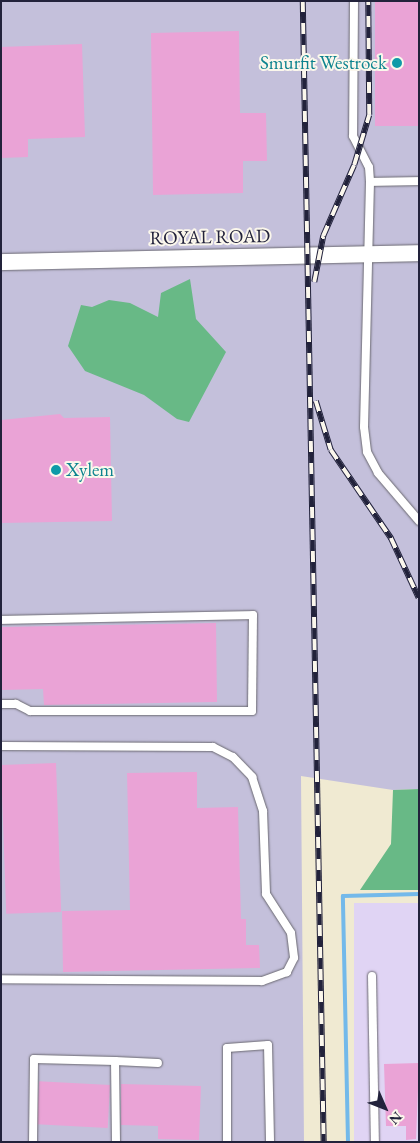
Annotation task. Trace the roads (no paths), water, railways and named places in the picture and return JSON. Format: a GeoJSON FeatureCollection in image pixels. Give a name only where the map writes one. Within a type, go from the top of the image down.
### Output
{"type":"FeatureCollection","features":[{"type":"Feature","properties":{"kind":"street","name":"ROYAL ROAD"},"geometry":{"type":"LineString","coordinates":[[1,262],[419,253]]}},
{"type":"Feature","properties":{"kind":"lane"},"geometry":{"type":"LineString","coordinates":[[354,1],[353,136],[369,167],[370,182],[366,254],[364,427],[367,452],[378,473],[419,521]]}},
{"type":"Feature","properties":{"kind":"lane"},"geometry":{"type":"LineString","coordinates":[[370,182],[419,181]]}},
{"type":"Feature","properties":{"kind":"lane"},"geometry":{"type":"LineString","coordinates":[[1,620],[253,615],[252,711],[30,711],[16,704],[1,704]]}},
{"type":"Feature","properties":{"kind":"lane"},"geometry":{"type":"LineString","coordinates":[[1,746],[213,746],[233,757],[252,777],[263,811],[266,894],[291,933],[294,958],[287,972],[262,982],[1,979]]}},
{"type":"Feature","properties":{"kind":"lane"},"geometry":{"type":"LineString","coordinates":[[372,976],[375,1142]]}},
{"type":"Feature","properties":{"kind":"lane"},"geometry":{"type":"LineString","coordinates":[[227,1142],[227,1048],[268,1046],[270,1142]]}},
{"type":"Feature","properties":{"kind":"lane"},"geometry":{"type":"LineString","coordinates":[[33,1142],[34,1059],[158,1063]]}},
{"type":"Feature","properties":{"kind":"lane"},"geometry":{"type":"LineString","coordinates":[[115,1061],[116,1142]]}},
{"type":"Feature","properties":{"kind":"waterway"},"geometry":{"type":"LineString","coordinates":[[348,1142],[343,896],[419,894]]}},
{"type":"Feature","properties":{"kind":"railway"},"geometry":{"type":"LineString","coordinates":[[303,1],[324,1142]]}},
{"type":"Feature","properties":{"kind":"railway"},"geometry":{"type":"LineString","coordinates":[[314,282],[323,236],[354,165],[369,115],[368,1]]}},
{"type":"Feature","properties":{"kind":"railway"},"geometry":{"type":"LineString","coordinates":[[316,401],[331,450],[391,538],[419,598]]}},
{"type":"Feature","properties":{"kind":"place","name":"Smurfit Westrock"},"geometry":{"type":"Point","coordinates":[397,63]}},
{"type":"Feature","properties":{"kind":"place","name":"Xylem"},"geometry":{"type":"Point","coordinates":[56,470]}}]}
